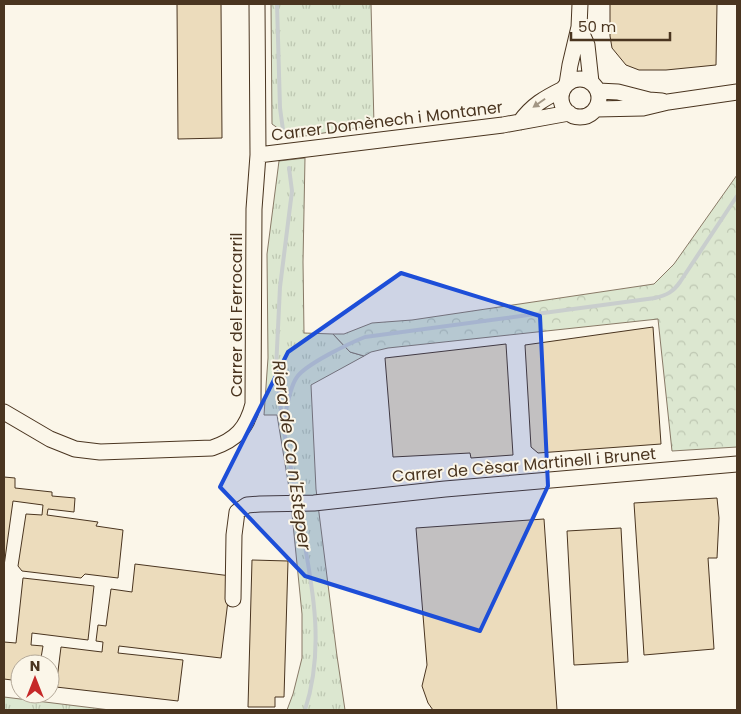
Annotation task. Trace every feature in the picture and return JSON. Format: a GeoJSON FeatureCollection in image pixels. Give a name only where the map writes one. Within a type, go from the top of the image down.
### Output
{"type":"FeatureCollection","features":[{"type":"Feature","properties":{"kind":"street","name":"Carrer del Ferrocarril"},"geometry":{"type":"LineString","coordinates":[[4,412],[50,439],[75,449],[100,452],[212,448],[226,443],[236,436],[244,426],[250,416],[253,404],[254,209],[258,155],[257,4]]}},
{"type":"Feature","properties":{"kind":"street"},"geometry":{"type":"LineString","coordinates":[[580,4],[580,27],[561,96],[564,108],[574,116],[580,117],[592,113],[596,109],[600,97],[595,86],[580,27]]}},
{"type":"Feature","properties":{"kind":"street"},"geometry":{"type":"LineString","coordinates":[[565,87],[572,80],[585,79],[595,86],[649,100],[668,102]]}},
{"type":"Feature","properties":{"kind":"street","name":"Carrer Domènech i Montaner"},"geometry":{"type":"LineString","coordinates":[[520,122],[529,110],[565,87]]}},
{"type":"Feature","properties":{"kind":"street"},"geometry":{"type":"LineString","coordinates":[[596,109],[643,108],[668,102],[737,92]]}},
{"type":"Feature","properties":{"kind":"street","name":"Carrer Domènech i Montaner"},"geometry":{"type":"LineString","coordinates":[[258,155],[520,122],[569,113]]}},
{"type":"Feature","properties":{"kind":"street","name":"Carrer de Cèsar Martinell i Brunet"},"geometry":{"type":"LineString","coordinates":[[233,599],[234,535],[237,512],[247,505],[314,503],[444,489],[737,464]]}},
{"type":"Feature","properties":{"kind":"highlighted area"},"geometry":{"type":"Polygon","coordinates":[[[401,273],[540,316],[548,486],[480,631],[305,576],[220,487],[288,352],[401,273]]]}},
{"type":"Feature","properties":{"kind":"green space"},"geometry":{"type":"Polygon","coordinates":[[[271,4],[371,4],[374,125],[292,138],[272,124],[271,4]]]}},
{"type":"Feature","properties":{"kind":"green space"},"geometry":{"type":"Polygon","coordinates":[[[305,158],[304,333],[333,334],[350,352],[364,356],[311,385],[316,489],[345,710],[287,710],[302,658],[302,614],[290,494],[277,415],[264,415],[268,358],[267,254],[279,161],[305,158]]]}},
{"type":"Feature","properties":{"kind":"green space"},"geometry":{"type":"Polygon","coordinates":[[[737,175],[737,447],[672,451],[658,319],[388,348],[371,352],[364,356],[350,352],[333,334],[344,334],[372,323],[412,320],[654,284],[674,264],[737,175]]]}},
{"type":"Feature","properties":{"kind":"green space"},"geometry":{"type":"Polygon","coordinates":[[[4,697],[10,698],[10,704],[60,704],[110,710],[4,710],[4,697]]]}},
{"type":"Feature","properties":{"kind":"building"},"geometry":{"type":"Polygon","coordinates":[[[177,4],[221,4],[222,138],[178,139],[177,4]]]}},
{"type":"Feature","properties":{"kind":"building"},"geometry":{"type":"Polygon","coordinates":[[[610,4],[717,4],[716,65],[666,70],[639,70],[626,65],[612,48],[610,4]]]}},
{"type":"Feature","properties":{"kind":"building"},"geometry":{"type":"Polygon","coordinates":[[[653,327],[661,444],[538,453],[531,447],[525,345],[653,327]]]}},
{"type":"Feature","properties":{"kind":"building"},"geometry":{"type":"Polygon","coordinates":[[[506,344],[513,455],[471,458],[470,453],[393,457],[385,358],[506,344]]]}},
{"type":"Feature","properties":{"kind":"building"},"geometry":{"type":"Polygon","coordinates":[[[4,477],[15,478],[15,488],[52,492],[52,496],[75,498],[74,512],[48,509],[47,515],[98,522],[96,526],[123,530],[118,578],[85,574],[81,578],[22,571],[18,566],[26,514],[42,515],[43,505],[13,501],[4,566],[4,477]]]}},
{"type":"Feature","properties":{"kind":"building"},"geometry":{"type":"Polygon","coordinates":[[[717,498],[719,518],[717,558],[708,558],[714,649],[644,655],[634,503],[717,498]]]}},
{"type":"Feature","properties":{"kind":"building"},"geometry":{"type":"Polygon","coordinates":[[[544,519],[557,710],[433,710],[428,703],[422,686],[427,665],[416,528],[544,519]]]}},
{"type":"Feature","properties":{"kind":"building"},"geometry":{"type":"Polygon","coordinates":[[[621,528],[628,662],[574,665],[567,531],[621,528]]]}},
{"type":"Feature","properties":{"kind":"building"},"geometry":{"type":"Polygon","coordinates":[[[252,560],[288,561],[284,697],[275,697],[275,707],[248,707],[252,560]]]}},
{"type":"Feature","properties":{"kind":"building"},"geometry":{"type":"Polygon","coordinates":[[[135,564],[231,576],[221,658],[119,646],[118,653],[183,660],[178,701],[60,687],[61,647],[102,652],[103,642],[96,641],[98,625],[106,626],[111,589],[132,592],[135,564]]]}},
{"type":"Feature","properties":{"kind":"building"},"geometry":{"type":"Polygon","coordinates":[[[23,578],[94,586],[88,640],[32,633],[31,645],[43,646],[42,654],[10,654],[10,680],[4,679],[4,642],[16,643],[23,578]]]}},
{"type":"Feature","properties":{"kind":"waterway","name":"Riera de Ca n'Esteper"},"geometry":{"type":"LineString","coordinates":[[277,4],[280,108],[283,130]]}},
{"type":"Feature","properties":{"kind":"waterway","name":"Riera de Ca n'Esteper"},"geometry":{"type":"LineString","coordinates":[[289,168],[292,191],[280,287],[276,369],[283,426],[297,501]]}},
{"type":"Feature","properties":{"kind":"waterway"},"geometry":{"type":"LineString","coordinates":[[283,426],[290,394],[297,377],[319,360],[365,337],[655,298],[672,291],[680,282],[737,196]]}},
{"type":"Feature","properties":{"kind":"waterway","name":"Riera de Ca n'Esteper"},"geometry":{"type":"LineString","coordinates":[[298,508],[311,584],[316,634],[312,685],[305,710]]}}]}
